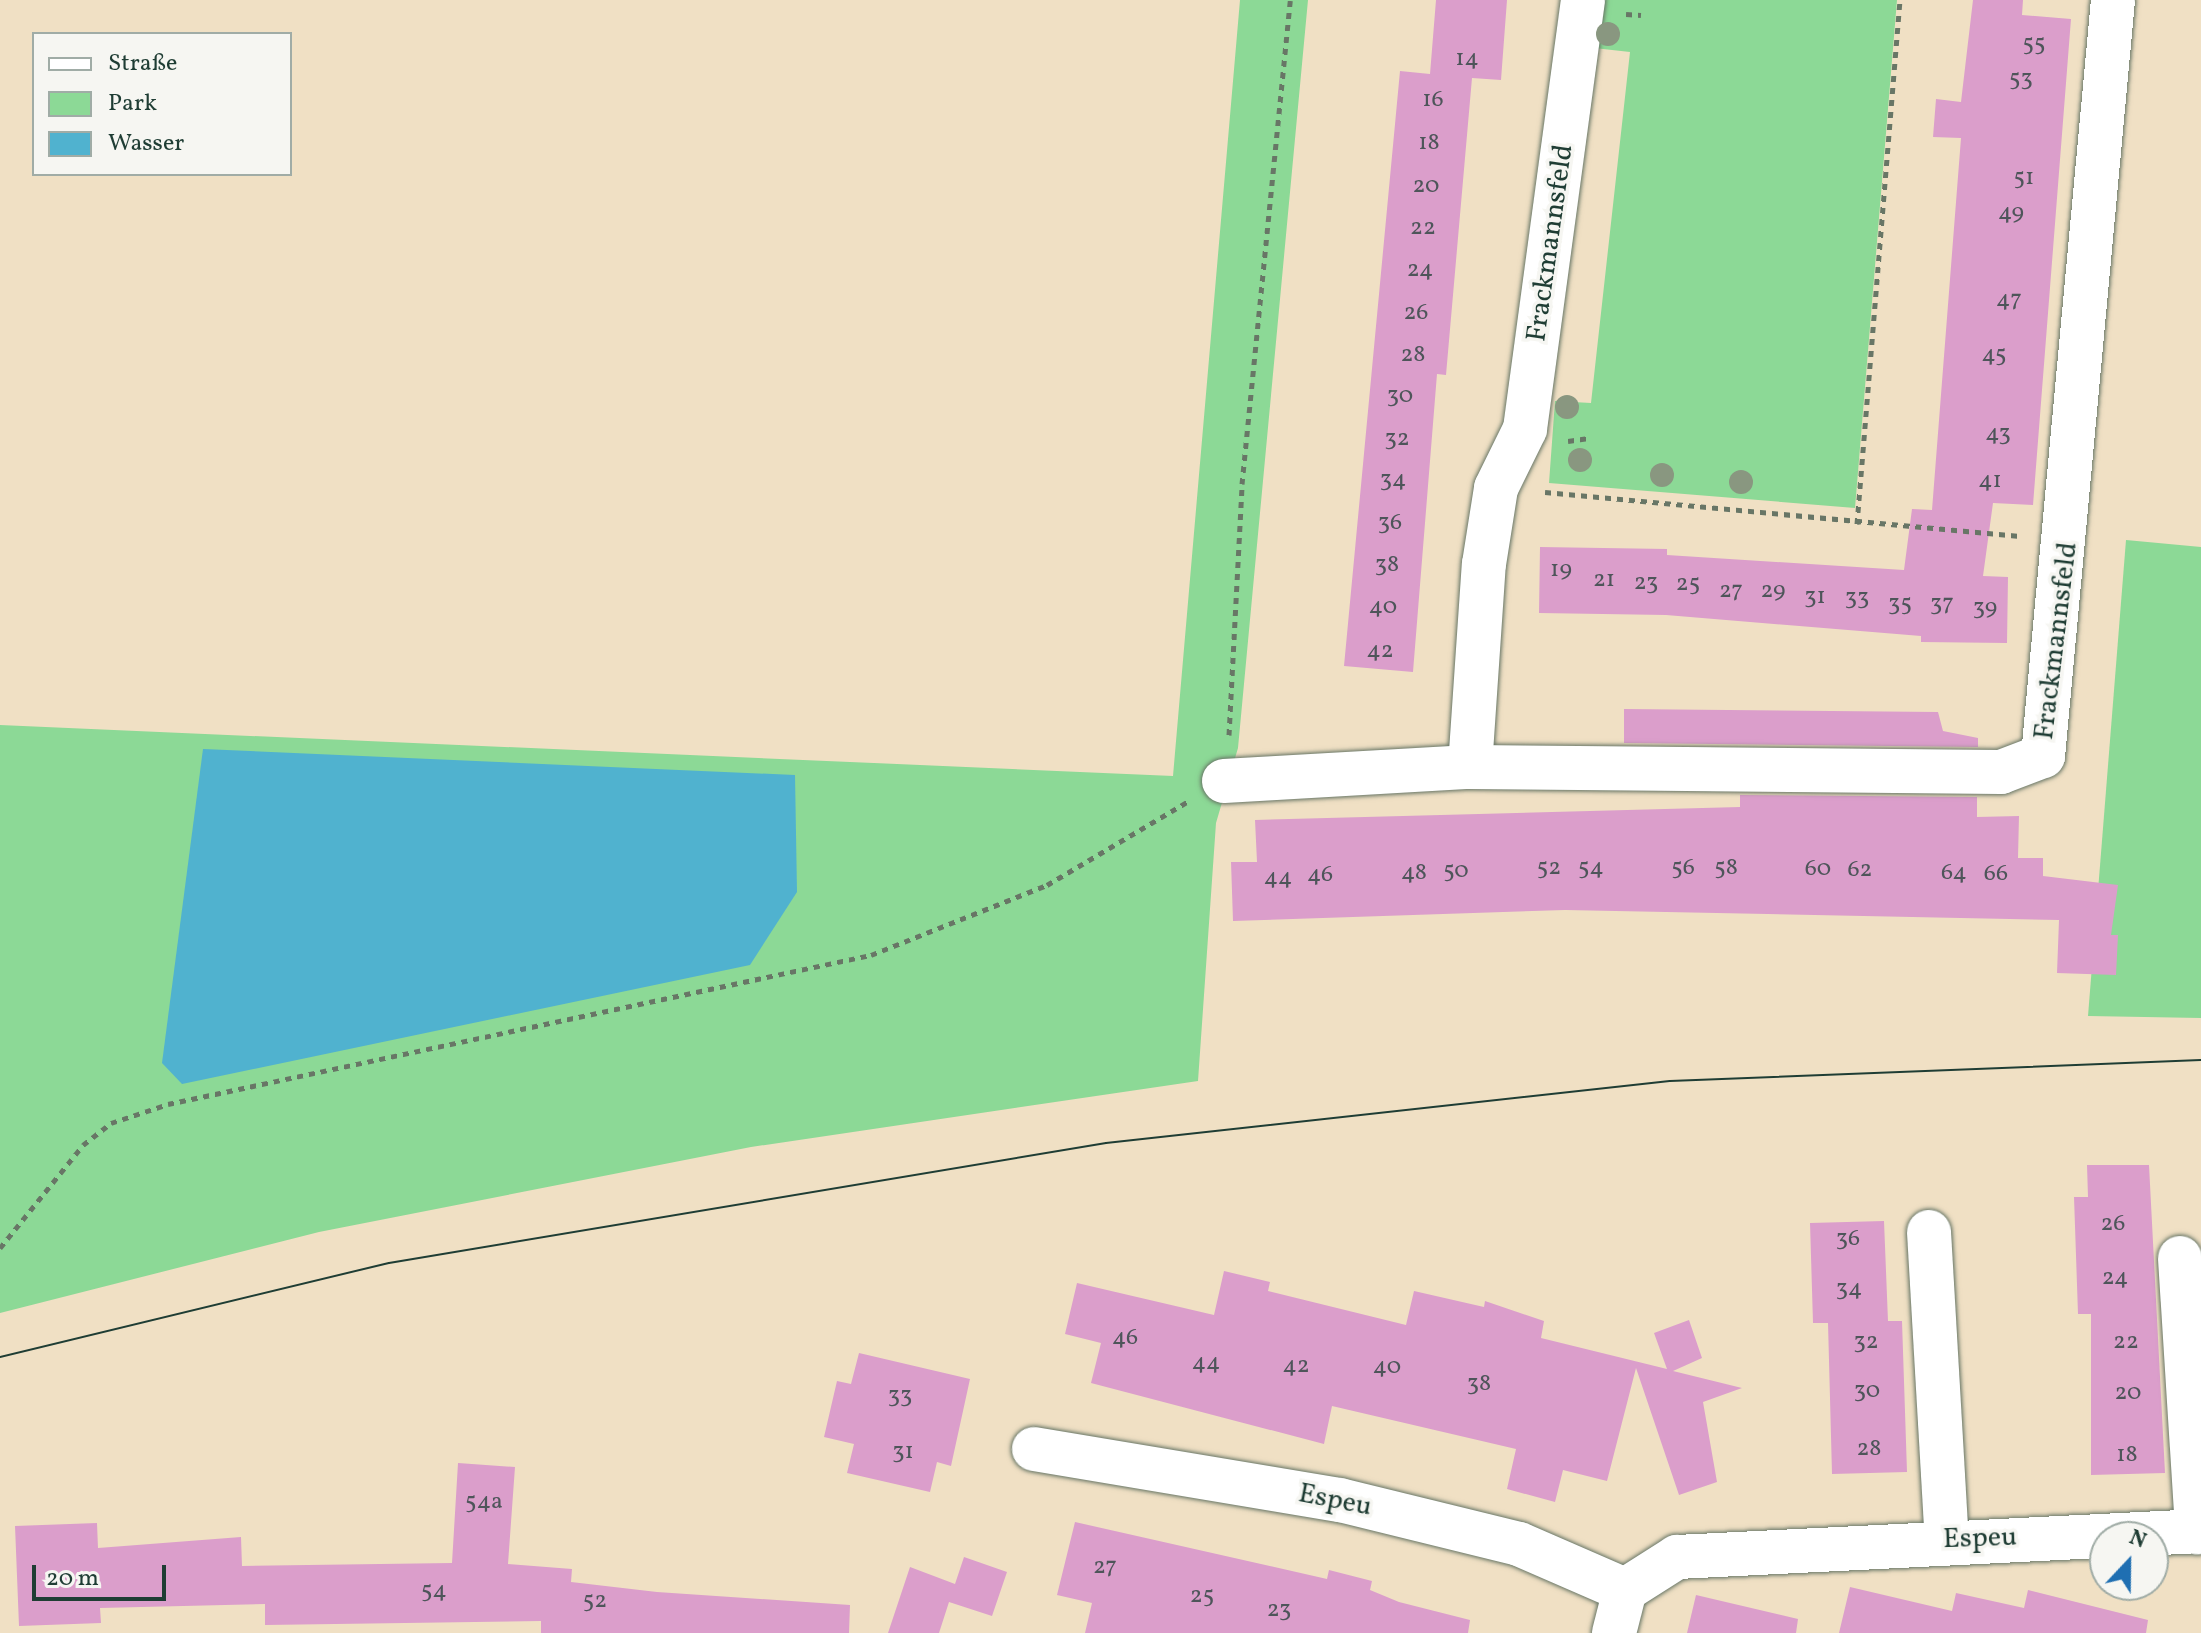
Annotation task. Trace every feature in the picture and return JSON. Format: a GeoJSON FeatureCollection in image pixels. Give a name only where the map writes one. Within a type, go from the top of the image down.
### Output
{"type":"FeatureCollection","features":[{"type":"Feature","properties":{"kind":"street","name":"Frackmannsfeld"},"geometry":{"type":"LineString","coordinates":[[1470,767],[1496,488],[1525,429],[1583,0]]}},
{"type":"Feature","properties":{"kind":"street","name":"Frackmannsfeld"},"geometry":{"type":"LineString","coordinates":[[1224,781],[1470,767],[2001,772],[2043,756],[2069,539],[2113,0]]}},
{"type":"Feature","properties":{"kind":"street"},"geometry":{"type":"LineString","coordinates":[[1929,1232],[1947,1540]]}},
{"type":"Feature","properties":{"kind":"street"},"geometry":{"type":"LineString","coordinates":[[2180,1258],[2199,1532]]}},
{"type":"Feature","properties":{"kind":"street","name":"Espeu"},"geometry":{"type":"LineString","coordinates":[[1034,1449],[1340,1500],[1519,1544],[1625,1590],[1677,1557],[1947,1540],[2199,1532]]}},
{"type":"Feature","properties":{"kind":"street"},"geometry":{"type":"LineString","coordinates":[[1614,1633],[1625,1590]]}},
{"type":"Feature","properties":{"kind":"path"},"geometry":{"type":"LineString","coordinates":[[0,1248],[83,1145],[111,1123],[168,1104],[871,955],[1047,885],[1224,781],[1247,424],[1290,0]]}},
{"type":"Feature","properties":{"kind":"path"},"geometry":{"type":"LineString","coordinates":[[1857,524],[1900,0]]}},
{"type":"Feature","properties":{"kind":"path"},"geometry":{"type":"LineString","coordinates":[[1496,488],[1857,524],[2069,539]]}},
{"type":"Feature","properties":{"kind":"green space"},"geometry":{"type":"Polygon","coordinates":[[[1240,0],[1308,0],[1238,748],[1216,823],[1198,1081],[751,1147],[319,1232],[0,1313],[0,725],[1173,776],[1240,0]]]}},
{"type":"Feature","properties":{"kind":"green space"},"geometry":{"type":"Polygon","coordinates":[[[1602,0],[1897,0],[1855,508],[1549,483],[1555,401],[1591,403],[1630,52],[1594,48],[1602,0]]]}},
{"type":"Feature","properties":{"kind":"green space"},"geometry":{"type":"Polygon","coordinates":[[[2126,540],[2201,547],[2201,1018],[2088,1016],[2126,540]]]}},
{"type":"Feature","properties":{"kind":"water"},"geometry":{"type":"Polygon","coordinates":[[[203,749],[795,775],[797,892],[750,965],[182,1084],[162,1063],[203,749]]]}},
{"type":"Feature","properties":{"kind":"building"},"geometry":{"type":"Polygon","coordinates":[[[1436,0],[1507,0],[1501,80],[1472,78],[1446,375],[1437,374],[1413,672],[1344,666],[1400,71],[1430,74],[1436,0]]]}},
{"type":"Feature","properties":{"kind":"building"},"geometry":{"type":"Polygon","coordinates":[[[1973,0],[2023,0],[2022,15],[2071,19],[2033,505],[1993,503],[1983,576],[2008,577],[2007,643],[1921,642],[1921,636],[1666,615],[1539,613],[1540,547],[1667,549],[1667,555],[1904,570],[1912,509],[1932,510],[1961,138],[1933,137],[1936,99],[1961,102],[1973,0]]]}},
{"type":"Feature","properties":{"kind":"building"},"geometry":{"type":"Polygon","coordinates":[[[1624,709],[1938,712],[1943,731],[1978,738],[1978,747],[1624,743],[1624,709]]]}},
{"type":"Feature","properties":{"kind":"building"},"geometry":{"type":"Polygon","coordinates":[[[1740,795],[1977,797],[1977,817],[2019,816],[2018,858],[2043,858],[2043,876],[2118,885],[2111,935],[2118,935],[2116,975],[2057,973],[2059,920],[1565,910],[1233,921],[1231,862],[1257,862],[1255,820],[1740,807],[1740,795]]]}},
{"type":"Feature","properties":{"kind":"building"},"geometry":{"type":"Polygon","coordinates":[[[2087,1165],[2149,1165],[2165,1473],[2091,1475],[2091,1314],[2078,1314],[2074,1197],[2088,1197],[2087,1165]]]}},
{"type":"Feature","properties":{"kind":"building"},"geometry":{"type":"Polygon","coordinates":[[[1884,1221],[1888,1321],[1902,1321],[1907,1472],[1832,1474],[1828,1323],[1813,1323],[1810,1223],[1884,1221]]]}},
{"type":"Feature","properties":{"kind":"building"},"geometry":{"type":"Polygon","coordinates":[[[1224,1271],[1270,1282],[1268,1291],[1406,1325],[1414,1291],[1484,1307],[1485,1301],[1544,1321],[1541,1338],[1667,1369],[1654,1333],[1689,1320],[1702,1358],[1673,1371],[1742,1388],[1703,1402],[1717,1482],[1679,1495],[1636,1368],[1607,1481],[1563,1470],[1555,1502],[1507,1489],[1516,1449],[1332,1406],[1324,1444],[1091,1383],[1101,1343],[1065,1334],[1077,1283],[1214,1315],[1224,1271]]]}},
{"type":"Feature","properties":{"kind":"building"},"geometry":{"type":"Polygon","coordinates":[[[859,1353],[970,1379],[951,1466],[937,1462],[930,1492],[847,1473],[854,1444],[824,1437],[837,1381],[851,1384],[859,1353]]]}},
{"type":"Feature","properties":{"kind":"building"},"geometry":{"type":"Polygon","coordinates":[[[458,1463],[515,1467],[508,1564],[572,1569],[571,1582],[657,1592],[850,1605],[849,1633],[541,1633],[541,1621],[265,1625],[265,1604],[100,1608],[101,1623],[19,1626],[15,1526],[97,1523],[98,1548],[241,1537],[242,1566],[452,1563],[458,1463]]]}},
{"type":"Feature","properties":{"kind":"building"},"geometry":{"type":"Polygon","coordinates":[[[1075,1522],[1327,1579],[1329,1570],[1372,1581],[1370,1590],[1399,1602],[1470,1620],[1468,1633],[1085,1633],[1092,1603],[1057,1595],[1075,1522]]]}},
{"type":"Feature","properties":{"kind":"building"},"geometry":{"type":"Polygon","coordinates":[[[964,1557],[1007,1572],[992,1616],[949,1602],[939,1633],[888,1633],[910,1567],[955,1584],[964,1557]]]}},
{"type":"Feature","properties":{"kind":"building"},"geometry":{"type":"Polygon","coordinates":[[[1850,1587],[1952,1611],[1956,1593],[2024,1608],[2028,1590],[2148,1620],[2146,1633],[1839,1633],[1850,1587]]]}},
{"type":"Feature","properties":{"kind":"building"},"geometry":{"type":"Polygon","coordinates":[[[1696,1595],[1798,1619],[1796,1633],[1687,1633],[1696,1595]]]}},
{"type":"Feature","properties":{"kind":"tram line"},"geometry":{"type":"LineString","coordinates":[[0,1357],[389,1263],[1106,1143],[1670,1081],[2201,1060]]}}]}
